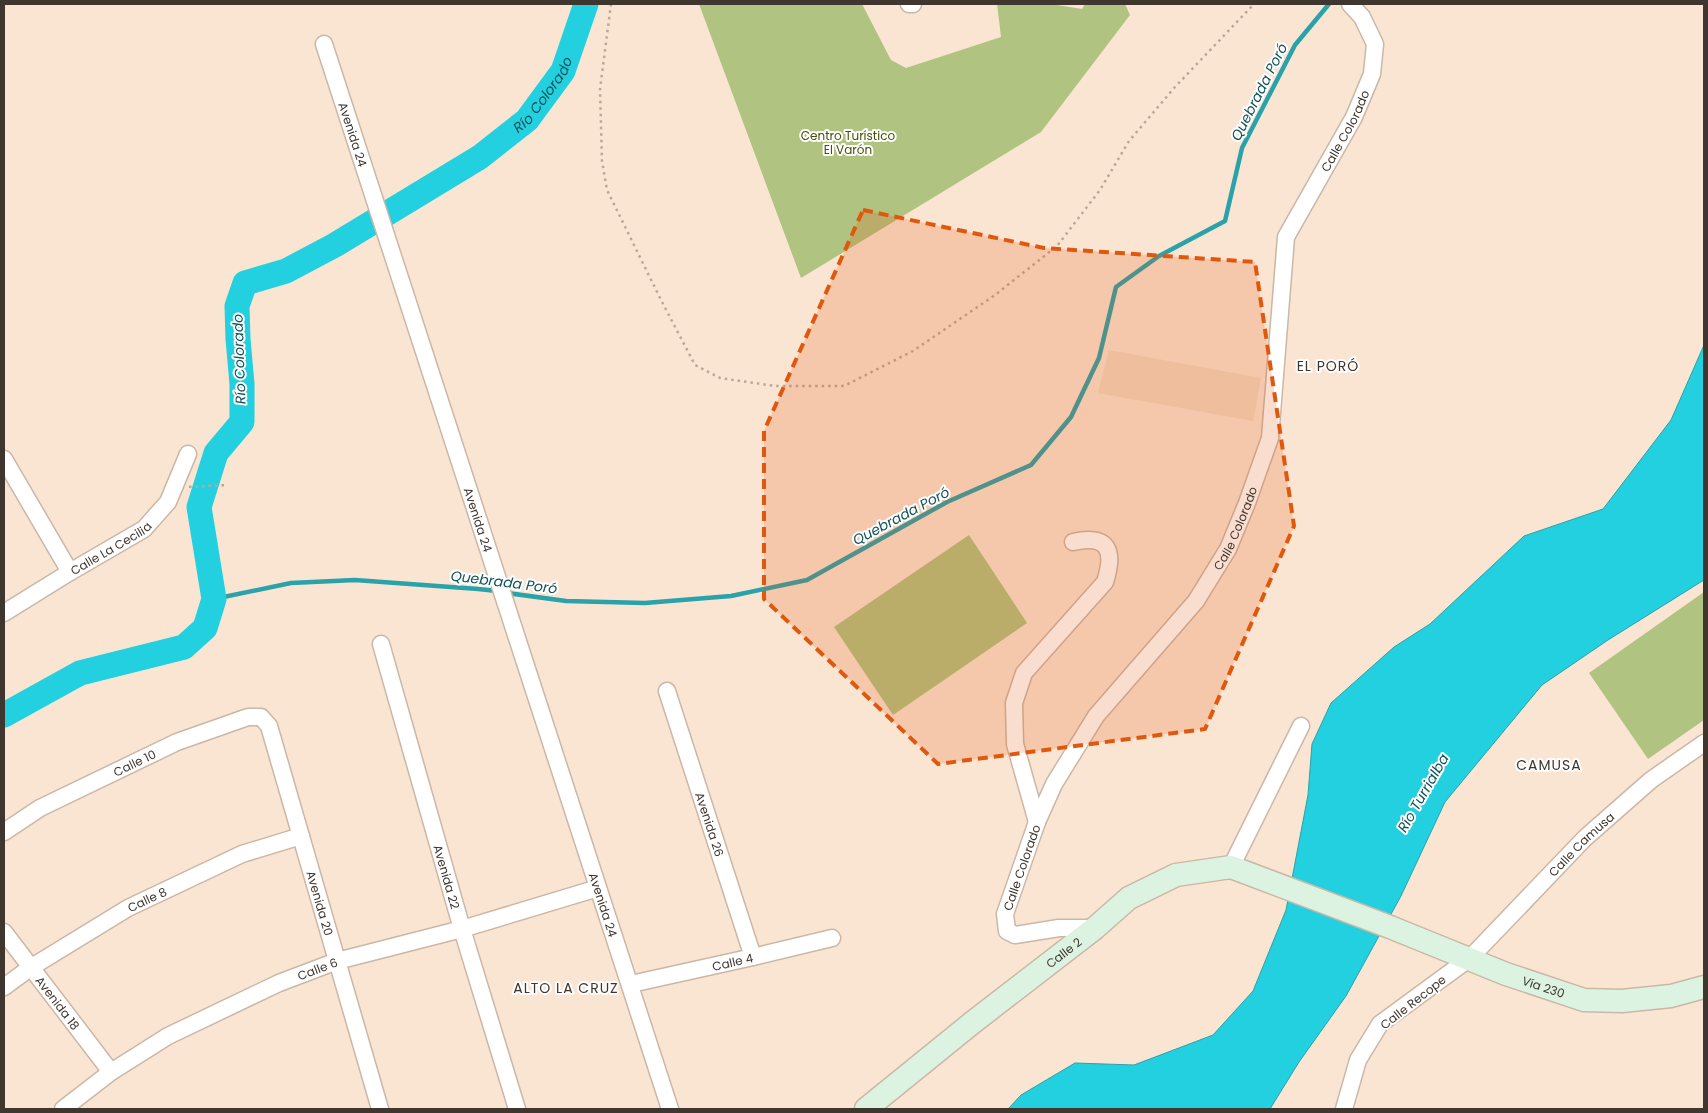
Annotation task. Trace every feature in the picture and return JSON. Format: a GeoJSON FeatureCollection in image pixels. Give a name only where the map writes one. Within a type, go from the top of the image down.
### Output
{"type":"FeatureCollection","features":[{"type":"Feature","properties":{"kind":"main road","name":"Calle 2"},"geometry":{"type":"LineString","coordinates":[[866,1109],[972,1023],[1095,928],[1128,898],[1176,874],[1231,867],[1390,927]]}},
{"type":"Feature","properties":{"kind":"main road","name":"Vía 230"},"geometry":{"type":"LineString","coordinates":[[1390,927],[1506,974],[1584,1000],[1622,1001],[1671,996],[1704,987]]}},
{"type":"Feature","properties":{"kind":"street","name":"Calle Colorado"},"geometry":{"type":"LineString","coordinates":[[1095,928],[1060,928],[1015,935],[1007,931],[1005,914],[1037,822],[1054,784],[1096,716],[1196,601],[1228,549],[1247,503],[1270,438],[1286,237],[1354,117],[1372,74],[1375,44],[1362,17],[1350,4]]}},
{"type":"Feature","properties":{"kind":"street","name":"Avenida 24"},"geometry":{"type":"LineString","coordinates":[[324,44],[598,888],[631,984],[670,1109]]}},
{"type":"Feature","properties":{"kind":"street","name":"Calle La Cecilia"},"geometry":{"type":"LineString","coordinates":[[4,613],[144,529],[168,502],[188,454]]}},
{"type":"Feature","properties":{"kind":"street"},"geometry":{"type":"LineString","coordinates":[[4,459],[70,572]]}},
{"type":"Feature","properties":{"kind":"street"},"geometry":{"type":"LineString","coordinates":[[1037,822],[1015,744],[1014,703],[1024,673],[1105,582],[1111,564],[1109,551],[1101,542],[1087,538],[1073,542]]}},
{"type":"Feature","properties":{"kind":"street","name":"Avenida 22"},"geometry":{"type":"LineString","coordinates":[[381,644],[462,929],[517,1109]]}},
{"type":"Feature","properties":{"kind":"street","name":"Avenida 26"},"geometry":{"type":"LineString","coordinates":[[667,691],[753,958]]}},
{"type":"Feature","properties":{"kind":"street","name":"Calle 10"},"geometry":{"type":"LineString","coordinates":[[4,832],[40,808],[177,742],[248,717],[261,717],[269,726]]}},
{"type":"Feature","properties":{"kind":"street","name":"Avenida 20"},"geometry":{"type":"LineString","coordinates":[[269,726],[380,1109]]}},
{"type":"Feature","properties":{"kind":"street"},"geometry":{"type":"LineString","coordinates":[[1231,867],[1301,726]]}},
{"type":"Feature","properties":{"kind":"street","name":"Calle Camusa"},"geometry":{"type":"LineString","coordinates":[[1470,958],[1584,838],[1650,780],[1704,744]]}},
{"type":"Feature","properties":{"kind":"street","name":"Calle 8"},"geometry":{"type":"LineString","coordinates":[[4,987],[30,968],[128,908],[242,854],[301,836]]}},
{"type":"Feature","properties":{"kind":"street","name":"Calle 6"},"geometry":{"type":"LineString","coordinates":[[63,1109],[112,1072],[168,1036],[279,983],[337,961],[462,929],[598,888]]}},
{"type":"Feature","properties":{"kind":"street","name":"Avenida 18"},"geometry":{"type":"LineString","coordinates":[[4,932],[112,1072]]}},
{"type":"Feature","properties":{"kind":"street","name":"Calle 4"},"geometry":{"type":"LineString","coordinates":[[631,984],[753,958],[832,938]]}},
{"type":"Feature","properties":{"kind":"street","name":"Calle Recope"},"geometry":{"type":"LineString","coordinates":[[1344,1109],[1358,1060],[1380,1024],[1470,958]]}},
{"type":"Feature","properties":{"kind":"path"},"geometry":{"type":"LineString","coordinates":[[611,4],[600,89],[602,161],[607,190],[695,365],[720,378],[775,386],[844,386],[913,351],[995,295],[1056,246],[1100,190],[1129,141],[1175,87],[1254,4]]}},
{"type":"Feature","properties":{"kind":"path"},"geometry":{"type":"LineString","coordinates":[[198,486],[227,485]]}},
{"type":"Feature","properties":{"kind":"highlighted area"},"geometry":{"type":"Polygon","coordinates":[[[863,210],[1044,248],[1255,262],[1294,526],[1205,729],[938,764],[764,599],[764,431],[863,210]]]}},
{"type":"Feature","properties":{"kind":"shaded area"},"geometry":{"type":"Polygon","coordinates":[[[1109,350],[1261,378],[1253,421],[1098,393],[1109,350]]]}},
{"type":"Feature","properties":{"kind":"green space","name":"Centro Turístico El Varón"},"geometry":{"type":"Polygon","coordinates":[[[699,4],[862,4],[891,60],[906,68],[1001,37],[997,4],[1051,4],[1082,9],[1085,4],[1125,4],[1130,15],[1041,132],[801,278],[699,4]]]}},
{"type":"Feature","properties":{"kind":"green space"},"geometry":{"type":"Polygon","coordinates":[[[969,535],[1027,623],[893,715],[834,627],[969,535]]]}},
{"type":"Feature","properties":{"kind":"green space"},"geometry":{"type":"Polygon","coordinates":[[[1704,592],[1704,720],[1648,759],[1589,673],[1704,592]]]}},
{"type":"Feature","properties":{"kind":"water","name":"Río Turrialba"},"geometry":{"type":"Polygon","coordinates":[[[1704,345],[1704,580],[1608,640],[1542,685],[1445,802],[1401,896],[1346,996],[1299,1062],[1270,1109],[1008,1109],[1021,1095],[1075,1063],[1134,1065],[1213,1035],[1253,991],[1286,910],[1308,795],[1312,744],[1331,703],[1394,647],[1430,624],[1524,536],[1603,509],[1671,420],[1704,345]]]}},
{"type":"Feature","properties":{"kind":"waterway","name":"Río Colorado"},"geometry":{"type":"LineString","coordinates":[[4,715],[80,673],[184,647],[205,628],[214,599],[199,507],[216,453],[242,422],[242,384],[237,306],[245,283],[286,271],[335,245],[480,157],[527,120],[563,71],[586,4]]}},
{"type":"Feature","properties":{"kind":"waterway","name":"Quebrada Poró"},"geometry":{"type":"LineString","coordinates":[[507,593],[566,601],[645,603],[731,596],[807,580],[947,502],[1031,465],[1071,417],[1099,358],[1116,287],[1159,256],[1225,221],[1242,148],[1295,45],[1329,4]]}},
{"type":"Feature","properties":{"kind":"waterway","name":"Quebrada Poró"},"geometry":{"type":"LineString","coordinates":[[214,599],[291,583],[355,580],[497,591]]}},
{"type":"Feature","properties":{"kind":"district","name":"EL PORÓ"},"geometry":{"type":"Point","coordinates":[1328,366]}},
{"type":"Feature","properties":{"kind":"district","name":"CAMUSA"},"geometry":{"type":"Point","coordinates":[1549,765]}},
{"type":"Feature","properties":{"kind":"district","name":"ALTO LA CRUZ"},"geometry":{"type":"Point","coordinates":[566,988]}}]}
